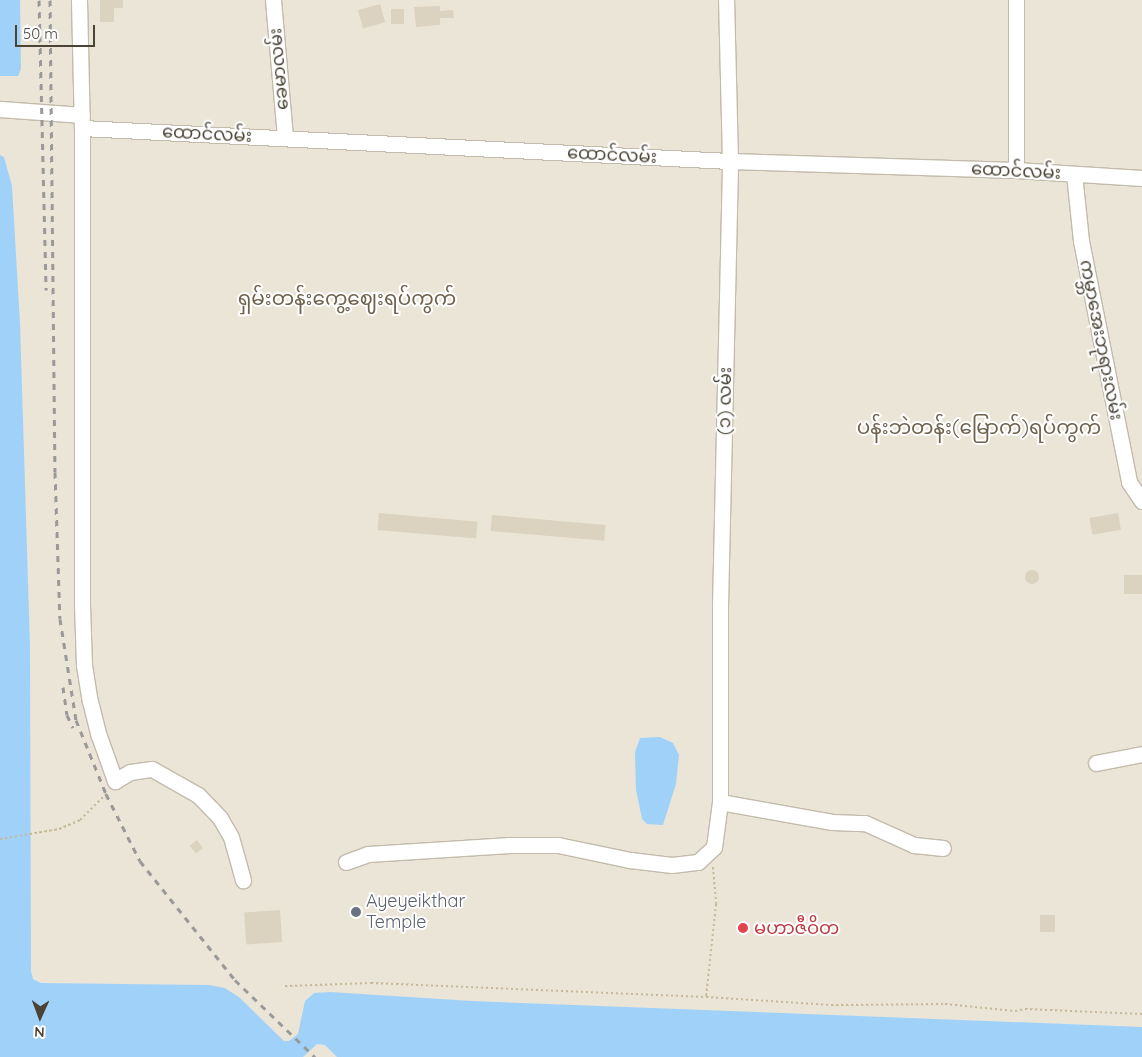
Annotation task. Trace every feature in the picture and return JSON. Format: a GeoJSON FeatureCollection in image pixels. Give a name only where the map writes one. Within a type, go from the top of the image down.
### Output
{"type":"FeatureCollection","features":[{"type":"Feature","properties":{"kind":"street"},"geometry":{"type":"LineString","coordinates":[[79,0],[82,121],[82,585],[84,665],[90,701],[99,736],[115,781],[130,772],[152,769],[198,795],[220,818],[231,837],[243,880]]}},
{"type":"Feature","properties":{"kind":"street","name":"ခေမာလမ်း"},"geometry":{"type":"LineString","coordinates":[[273,0],[285,137]]}},
{"type":"Feature","properties":{"kind":"street","name":"(၁) လမ်း"},"geometry":{"type":"LineString","coordinates":[[711,850],[714,847],[720,802],[720,596],[730,161],[726,0]]}},
{"type":"Feature","properties":{"kind":"street"},"geometry":{"type":"LineString","coordinates":[[1016,0],[1016,170]]}},
{"type":"Feature","properties":{"kind":"street","name":"ထောင်လမ်း"},"geometry":{"type":"LineString","coordinates":[[0,109],[82,121],[285,137],[730,161],[1016,170],[1142,178]]}},
{"type":"Feature","properties":{"kind":"street","name":"ကမ္ဘာအေးဘုရားလမ်း"},"geometry":{"type":"LineString","coordinates":[[1074,174],[1081,241],[1129,482],[1142,502]]}},
{"type":"Feature","properties":{"kind":"street"},"geometry":{"type":"LineString","coordinates":[[1096,763],[1142,754]]}},
{"type":"Feature","properties":{"kind":"street"},"geometry":{"type":"LineString","coordinates":[[720,802],[832,822],[865,823],[914,845],[943,848]]}},
{"type":"Feature","properties":{"kind":"street"},"geometry":{"type":"LineString","coordinates":[[346,862],[368,854],[510,845],[558,846],[630,860],[672,865],[698,862],[711,850]]}},
{"type":"Feature","properties":{"kind":"path"},"geometry":{"type":"LineString","coordinates":[[0,838],[59,829],[80,820],[113,786],[115,781]]}},
{"type":"Feature","properties":{"kind":"path"},"geometry":{"type":"LineString","coordinates":[[706,997],[716,904],[711,850]]}},
{"type":"Feature","properties":{"kind":"path"},"geometry":{"type":"LineString","coordinates":[[285,986],[371,983],[706,997],[831,1005],[945,1004],[1015,1011],[1025,1009],[1142,1014]]}},
{"type":"Feature","properties":{"kind":"shaded area"},"geometry":{"type":"Polygon","coordinates":[[[0,0],[1142,0],[1142,1057],[0,1057],[0,0]]]}},
{"type":"Feature","properties":{"kind":"water"},"geometry":{"type":"Polygon","coordinates":[[[0,0],[20,0],[21,69],[18,76],[0,76],[0,0]]]}},
{"type":"Feature","properties":{"kind":"water"},"geometry":{"type":"Polygon","coordinates":[[[0,155],[4,157],[12,186],[20,323],[30,646],[31,971],[33,979],[41,983],[209,985],[225,988],[240,998],[284,1041],[289,1041],[298,1034],[305,1001],[314,993],[330,992],[472,1001],[1142,1027],[1142,1057],[337,1057],[325,1045],[317,1044],[303,1057],[0,1057],[0,155]]]}},
{"type":"Feature","properties":{"kind":"water"},"geometry":{"type":"Polygon","coordinates":[[[660,737],[673,743],[679,755],[676,784],[663,825],[647,824],[642,819],[636,790],[635,752],[640,738],[660,737]]]}},
{"type":"Feature","properties":{"kind":"building"},"geometry":{"type":"Polygon","coordinates":[[[100,0],[123,0],[123,8],[114,8],[114,22],[100,22],[100,0]]]}},
{"type":"Feature","properties":{"kind":"building"},"geometry":{"type":"Polygon","coordinates":[[[380,4],[385,22],[363,29],[358,10],[380,4]]]}},
{"type":"Feature","properties":{"kind":"building"},"geometry":{"type":"Polygon","coordinates":[[[440,6],[440,11],[453,10],[454,18],[440,18],[440,25],[416,27],[414,7],[440,6]]]}},
{"type":"Feature","properties":{"kind":"building"},"geometry":{"type":"Polygon","coordinates":[[[391,9],[404,9],[404,24],[391,24],[391,9]]]}},
{"type":"Feature","properties":{"kind":"building"},"geometry":{"type":"Polygon","coordinates":[[[379,513],[478,522],[476,539],[378,530],[379,513]]]}},
{"type":"Feature","properties":{"kind":"building"},"geometry":{"type":"Polygon","coordinates":[[[1118,513],[1121,530],[1092,535],[1089,518],[1118,513]]]}},
{"type":"Feature","properties":{"kind":"building"},"geometry":{"type":"Polygon","coordinates":[[[492,515],[606,525],[604,541],[491,531],[492,515]]]}},
{"type":"Feature","properties":{"kind":"building"},"geometry":{"type":"Polygon","coordinates":[[[1032,570],[1037,572],[1039,577],[1037,582],[1032,584],[1027,582],[1025,577],[1027,572],[1032,570]]]}},
{"type":"Feature","properties":{"kind":"building"},"geometry":{"type":"Polygon","coordinates":[[[1124,575],[1142,575],[1142,594],[1124,594],[1124,575]]]}},
{"type":"Feature","properties":{"kind":"building"},"geometry":{"type":"Polygon","coordinates":[[[197,840],[203,848],[196,853],[190,845],[197,840]]]}},
{"type":"Feature","properties":{"kind":"building","name":"Ayeyeikthar Temple"},"geometry":{"type":"Polygon","coordinates":[[[354,906],[358,906],[362,912],[358,918],[354,918],[350,914],[350,910],[354,906]]]}},
{"type":"Feature","properties":{"kind":"building"},"geometry":{"type":"Polygon","coordinates":[[[280,910],[282,942],[246,944],[244,913],[280,910]]]}},
{"type":"Feature","properties":{"kind":"building"},"geometry":{"type":"Polygon","coordinates":[[[1040,915],[1055,915],[1055,932],[1040,932],[1040,915]]]}},
{"type":"Feature","properties":{"kind":"railway"},"geometry":{"type":"LineString","coordinates":[[39,0],[46,290]]}},
{"type":"Feature","properties":{"kind":"railway"},"geometry":{"type":"LineString","coordinates":[[50,0],[55,472],[60,619],[76,720],[106,794],[140,861],[235,980],[315,1057]]}},
{"type":"Feature","properties":{"kind":"railway"},"geometry":{"type":"LineString","coordinates":[[63,687],[67,715],[73,728]]}},
{"type":"Feature","properties":{"kind":"place","name":"Ayeyeikthar Temple"},"geometry":{"type":"Point","coordinates":[356,912]}},
{"type":"Feature","properties":{"kind":"place","name":"မဟာဇီဝိတ"},"geometry":{"type":"Point","coordinates":[743,928]}},
{"type":"Feature","properties":{"kind":"district","name":"ရှမ်းတန်းကွေ့ဈေးရပ်ကွက်"},"geometry":{"type":"Point","coordinates":[347,297]}},
{"type":"Feature","properties":{"kind":"district","name":"ပန်းဘဲတန်း(မြောက်)ရပ်ကွက်"},"geometry":{"type":"Point","coordinates":[979,426]}}]}
